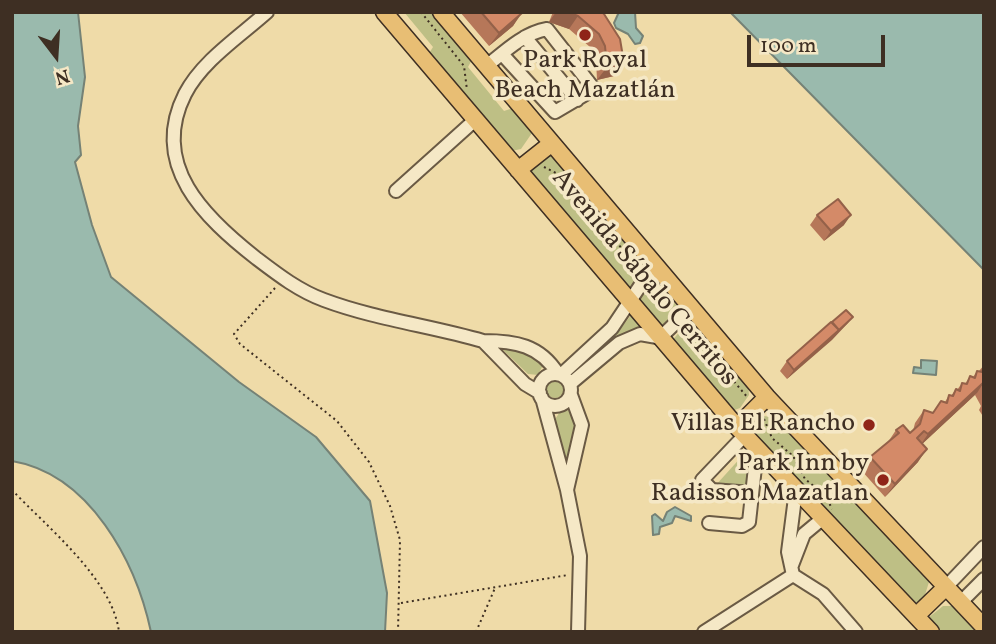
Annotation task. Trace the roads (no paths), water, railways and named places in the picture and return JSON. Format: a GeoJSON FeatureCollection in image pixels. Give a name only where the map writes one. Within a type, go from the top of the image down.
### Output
{"type":"FeatureCollection","features":[{"type":"Feature","properties":{"kind":"main road","name":"Avenida Sábalo Cerritos"},"geometry":{"type":"LineString","coordinates":[[384,12],[630,301],[657,337],[822,519],[931,632]]}},
{"type":"Feature","properties":{"kind":"main road","name":"Avenida Sábalo Cerritos"},"geometry":{"type":"LineString","coordinates":[[440,12],[488,65],[659,273],[766,397],[984,627]]}},
{"type":"Feature","properties":{"kind":"main road"},"geometry":{"type":"LineString","coordinates":[[518,170],[552,143]]}},
{"type":"Feature","properties":{"kind":"main road"},"geometry":{"type":"LineString","coordinates":[[741,431],[766,397]]}},
{"type":"Feature","properties":{"kind":"main road"},"geometry":{"type":"LineString","coordinates":[[916,616],[946,587]]}},
{"type":"Feature","properties":{"kind":"street"},"geometry":{"type":"LineString","coordinates":[[267,12],[213,59],[193,82],[177,117],[174,143],[184,183],[195,203],[227,235],[283,278],[321,299],[483,341],[506,341],[534,348],[546,357],[565,382],[582,425],[566,490]]}},
{"type":"Feature","properties":{"kind":"street"},"geometry":{"type":"LineString","coordinates":[[488,65],[502,54],[525,37],[543,29],[550,31],[594,89],[558,112],[553,111],[502,54]]}},
{"type":"Feature","properties":{"kind":"street"},"geometry":{"type":"LineString","coordinates":[[525,37],[577,100]]}},
{"type":"Feature","properties":{"kind":"street"},"geometry":{"type":"LineString","coordinates":[[396,191],[475,120]]}},
{"type":"Feature","properties":{"kind":"street"},"geometry":{"type":"LineString","coordinates":[[483,341],[525,384],[555,406],[565,403],[565,382],[612,328],[640,286],[659,273]]}},
{"type":"Feature","properties":{"kind":"street"},"geometry":{"type":"LineString","coordinates":[[578,632],[581,573],[566,490],[541,396],[544,379],[565,382],[619,343],[640,334],[657,337],[675,326],[690,309]]}},
{"type":"Feature","properties":{"kind":"street"},"geometry":{"type":"LineString","coordinates":[[741,431],[702,480],[712,490],[752,493]]}},
{"type":"Feature","properties":{"kind":"street"},"geometry":{"type":"LineString","coordinates":[[709,523],[746,525],[757,449]]}},
{"type":"Feature","properties":{"kind":"street"},"geometry":{"type":"LineString","coordinates":[[796,490],[795,539],[788,559],[793,570],[823,594],[856,632]]}},
{"type":"Feature","properties":{"kind":"street"},"geometry":{"type":"LineString","coordinates":[[795,539],[822,519]]}},
{"type":"Feature","properties":{"kind":"street"},"geometry":{"type":"LineString","coordinates":[[946,587],[984,547]]}},
{"type":"Feature","properties":{"kind":"street"},"geometry":{"type":"LineString","coordinates":[[712,630],[793,570]]}},
{"type":"Feature","properties":{"kind":"street"},"geometry":{"type":"LineString","coordinates":[[961,603],[984,579]]}},
{"type":"Feature","properties":{"kind":"place","name":"Park Royal Beach Mazatlán"},"geometry":{"type":"Point","coordinates":[585,35]}},
{"type":"Feature","properties":{"kind":"place","name":"Villas El Rancho"},"geometry":{"type":"Point","coordinates":[869,425]}},
{"type":"Feature","properties":{"kind":"place","name":"Park Inn by Radisson Mazatlan"},"geometry":{"type":"Point","coordinates":[883,480]}}]}
